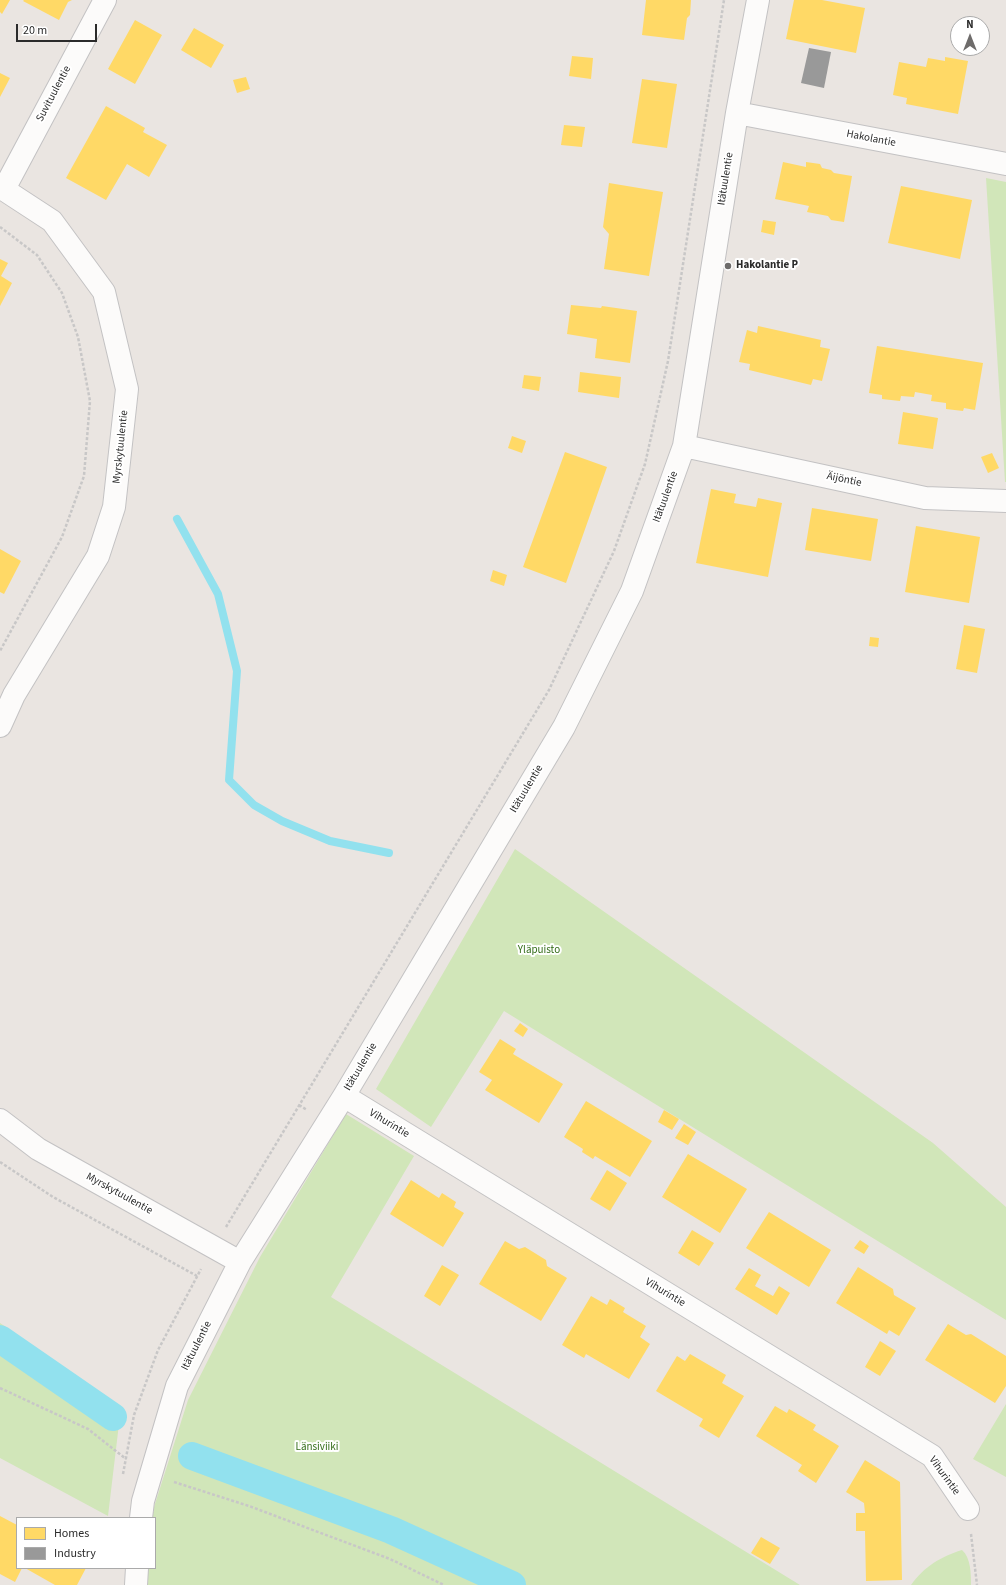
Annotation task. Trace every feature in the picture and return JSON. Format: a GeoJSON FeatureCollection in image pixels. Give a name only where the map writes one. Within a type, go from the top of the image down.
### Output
{"type":"FeatureCollection","features":[{"type":"Feature","properties":{"kind":"street","name":"Suvituulentie"},"geometry":{"type":"LineString","coordinates":[[2,188],[105,0]]}},
{"type":"Feature","properties":{"kind":"street","name":"Itätuulentie"},"geometry":{"type":"LineString","coordinates":[[141,1517],[143,1501],[150,1475],[177,1386],[240,1262],[344,1096],[564,727],[632,591],[684,446],[737,113],[758,0]]}},
{"type":"Feature","properties":{"kind":"street","name":"Hakolantie"},"geometry":{"type":"LineString","coordinates":[[737,113],[1006,164]]}},
{"type":"Feature","properties":{"kind":"street","name":"Myrskytuulentie"},"geometry":{"type":"LineString","coordinates":[[0,726],[14,695],[98,556],[114,507],[127,389],[104,292],[52,221],[2,188]]}},
{"type":"Feature","properties":{"kind":"street","name":"Äijöntie"},"geometry":{"type":"LineString","coordinates":[[684,446],[925,498],[1006,501]]}},
{"type":"Feature","properties":{"kind":"street","name":"Vihurintie"},"geometry":{"type":"LineString","coordinates":[[344,1096],[932,1456],[968,1509]]}},
{"type":"Feature","properties":{"kind":"street","name":"Myrskytuulentie"},"geometry":{"type":"LineString","coordinates":[[0,1120],[38,1149],[214,1246],[240,1262]]}},
{"type":"Feature","properties":{"kind":"street"},"geometry":{"type":"LineString","coordinates":[[136,1585],[138,1569]]}},
{"type":"Feature","properties":{"kind":"path"},"geometry":{"type":"LineString","coordinates":[[0,1388],[88,1429],[126,1459],[134,1415],[158,1350],[197,1276],[549,690],[614,551],[645,464],[668,361],[724,0]]}},
{"type":"Feature","properties":{"kind":"path"},"geometry":{"type":"LineString","coordinates":[[0,227],[37,255],[62,293],[78,337],[90,401],[84,476],[62,537],[0,651]]}},
{"type":"Feature","properties":{"kind":"path"},"geometry":{"type":"LineString","coordinates":[[0,1162],[53,1197],[197,1276]]}},
{"type":"Feature","properties":{"kind":"path"},"geometry":{"type":"LineString","coordinates":[[150,1475],[257,1508],[390,1559],[444,1585]]}},
{"type":"Feature","properties":{"kind":"path"},"geometry":{"type":"LineString","coordinates":[[968,1509],[977,1585]]}},
{"type":"Feature","properties":{"kind":"green space"},"geometry":{"type":"Polygon","coordinates":[[[986,178],[1006,182],[1006,482],[1005,482],[986,178]]]}},
{"type":"Feature","properties":{"kind":"green space","name":"Yläpuisto"},"geometry":{"type":"Polygon","coordinates":[[[515,849],[933,1143],[1006,1207],[1006,1320],[504,1011],[431,1127],[376,1089],[515,849]]]}},
{"type":"Feature","properties":{"kind":"green space","name":"Länsiviiki"},"geometry":{"type":"Polygon","coordinates":[[[346,1114],[414,1156],[331,1297],[800,1585],[146,1585],[147,1569],[156,1569],[156,1517],[152,1517],[154,1507],[188,1400],[260,1257],[346,1114]]]}},
{"type":"Feature","properties":{"kind":"green space"},"geometry":{"type":"Polygon","coordinates":[[[0,1323],[121,1407],[108,1516],[0,1458],[0,1323]]]}},
{"type":"Feature","properties":{"kind":"green space"},"geometry":{"type":"Polygon","coordinates":[[[1006,1404],[1006,1477],[973,1459],[1006,1404]]]}},
{"type":"Feature","properties":{"kind":"green space"},"geometry":{"type":"Polygon","coordinates":[[[962,1550],[969,1562],[971,1571],[971,1585],[911,1585],[927,1567],[940,1559],[962,1550]]]}},
{"type":"Feature","properties":{"kind":"building: Homes"},"geometry":{"type":"Polygon","coordinates":[[[0,0],[10,0],[2,14],[0,12],[0,0]]]}},
{"type":"Feature","properties":{"kind":"building: Homes"},"geometry":{"type":"Polygon","coordinates":[[[72,0],[68,2],[59,20],[23,1],[72,0]]]}},
{"type":"Feature","properties":{"kind":"building: Homes"},"geometry":{"type":"Polygon","coordinates":[[[646,0],[691,0],[690,15],[687,18],[684,40],[642,35],[646,0]]]}},
{"type":"Feature","properties":{"kind":"building: Homes"},"geometry":{"type":"Polygon","coordinates":[[[794,0],[822,0],[865,8],[856,53],[786,39],[794,0]]]}},
{"type":"Feature","properties":{"kind":"building: Homes"},"geometry":{"type":"Polygon","coordinates":[[[135,20],[162,35],[135,84],[108,69],[135,20]]]}},
{"type":"Feature","properties":{"kind":"building: Homes"},"geometry":{"type":"Polygon","coordinates":[[[194,28],[224,45],[211,68],[181,50],[194,28]]]}},
{"type":"Feature","properties":{"kind":"building: Homes"},"geometry":{"type":"Polygon","coordinates":[[[572,56],[593,58],[591,79],[569,76],[572,56]]]}},
{"type":"Feature","properties":{"kind":"building: Homes"},"geometry":{"type":"Polygon","coordinates":[[[945,57],[968,61],[958,114],[906,104],[907,98],[893,95],[899,62],[926,67],[928,58],[945,61],[945,57]]]}},
{"type":"Feature","properties":{"kind":"building: Homes"},"geometry":{"type":"Polygon","coordinates":[[[0,73],[10,78],[0,97],[0,73]]]}},
{"type":"Feature","properties":{"kind":"building: Homes"},"geometry":{"type":"Polygon","coordinates":[[[246,77],[250,89],[237,93],[233,80],[246,77]]]}},
{"type":"Feature","properties":{"kind":"building: Homes"},"geometry":{"type":"Polygon","coordinates":[[[642,79],[677,84],[667,148],[632,143],[642,79]]]}},
{"type":"Feature","properties":{"kind":"building: Homes"},"geometry":{"type":"Polygon","coordinates":[[[106,106],[145,128],[143,132],[167,145],[149,177],[127,164],[106,200],[66,178],[106,106]]]}},
{"type":"Feature","properties":{"kind":"building: Homes"},"geometry":{"type":"Polygon","coordinates":[[[564,125],[585,127],[582,147],[561,145],[564,125]]]}},
{"type":"Feature","properties":{"kind":"building: Homes"},"geometry":{"type":"Polygon","coordinates":[[[783,162],[806,167],[806,162],[820,164],[822,168],[831,170],[834,173],[852,176],[844,222],[831,220],[828,216],[807,212],[809,206],[775,199],[783,162]]]}},
{"type":"Feature","properties":{"kind":"building: Homes"},"geometry":{"type":"Polygon","coordinates":[[[609,183],[663,192],[649,276],[604,269],[609,234],[603,227],[609,183]]]}},
{"type":"Feature","properties":{"kind":"building: Homes"},"geometry":{"type":"Polygon","coordinates":[[[901,186],[972,200],[960,259],[888,243],[901,186]]]}},
{"type":"Feature","properties":{"kind":"building: Homes"},"geometry":{"type":"Polygon","coordinates":[[[763,220],[776,222],[774,235],[761,232],[763,220]]]}},
{"type":"Feature","properties":{"kind":"building: Homes"},"geometry":{"type":"Polygon","coordinates":[[[0,259],[8,263],[1,276],[12,283],[0,306],[0,259]]]}},
{"type":"Feature","properties":{"kind":"building: Homes"},"geometry":{"type":"Polygon","coordinates":[[[571,305],[601,308],[602,306],[637,311],[630,363],[595,358],[597,339],[567,334],[571,305]]]}},
{"type":"Feature","properties":{"kind":"building: Homes"},"geometry":{"type":"Polygon","coordinates":[[[758,326],[821,340],[820,347],[830,349],[822,381],[813,379],[811,385],[749,370],[750,364],[739,362],[747,330],[757,333],[758,326]]]}},
{"type":"Feature","properties":{"kind":"building: Homes"},"geometry":{"type":"Polygon","coordinates":[[[877,346],[983,363],[975,410],[964,408],[963,411],[946,409],[946,403],[931,401],[932,395],[915,392],[914,397],[901,396],[900,401],[882,399],[882,395],[869,393],[877,346]]]}},
{"type":"Feature","properties":{"kind":"building: Homes"},"geometry":{"type":"Polygon","coordinates":[[[580,372],[621,377],[619,398],[578,392],[580,372]]]}},
{"type":"Feature","properties":{"kind":"building: Homes"},"geometry":{"type":"Polygon","coordinates":[[[524,375],[541,377],[539,391],[522,388],[524,375]]]}},
{"type":"Feature","properties":{"kind":"building: Homes"},"geometry":{"type":"Polygon","coordinates":[[[903,412],[938,418],[933,449],[898,444],[903,412]]]}},
{"type":"Feature","properties":{"kind":"building: Homes"},"geometry":{"type":"Polygon","coordinates":[[[512,436],[526,441],[522,453],[508,448],[512,436]]]}},
{"type":"Feature","properties":{"kind":"building: Homes"},"geometry":{"type":"Polygon","coordinates":[[[565,452],[607,467],[566,583],[523,567],[565,452]]]}},
{"type":"Feature","properties":{"kind":"building: Homes"},"geometry":{"type":"Polygon","coordinates":[[[992,453],[999,468],[988,473],[981,457],[992,453]]]}},
{"type":"Feature","properties":{"kind":"building: Homes"},"geometry":{"type":"Polygon","coordinates":[[[711,489],[736,494],[734,503],[756,507],[758,498],[782,503],[768,577],[696,563],[711,489]]]}},
{"type":"Feature","properties":{"kind":"building: Homes"},"geometry":{"type":"Polygon","coordinates":[[[812,508],[878,519],[871,561],[805,550],[812,508]]]}},
{"type":"Feature","properties":{"kind":"building: Homes"},"geometry":{"type":"Polygon","coordinates":[[[916,526],[980,537],[969,603],[905,592],[916,526]]]}},
{"type":"Feature","properties":{"kind":"building: Homes"},"geometry":{"type":"Polygon","coordinates":[[[0,549],[21,561],[4,594],[0,592],[0,549]]]}},
{"type":"Feature","properties":{"kind":"building: Homes"},"geometry":{"type":"Polygon","coordinates":[[[493,570],[507,575],[504,586],[490,581],[493,570]]]}},
{"type":"Feature","properties":{"kind":"building: Homes"},"geometry":{"type":"Polygon","coordinates":[[[964,625],[985,629],[977,673],[956,669],[964,625]]]}},
{"type":"Feature","properties":{"kind":"building: Homes"},"geometry":{"type":"Polygon","coordinates":[[[870,637],[879,638],[878,647],[869,646],[870,637]]]}},
{"type":"Feature","properties":{"kind":"building: Homes"},"geometry":{"type":"Polygon","coordinates":[[[520,1023],[528,1029],[523,1037],[514,1031],[520,1023]]]}},
{"type":"Feature","properties":{"kind":"building: Homes"},"geometry":{"type":"Polygon","coordinates":[[[500,1039],[516,1049],[513,1054],[563,1084],[539,1123],[485,1090],[492,1080],[479,1072],[500,1039]]]}},
{"type":"Feature","properties":{"kind":"building: Homes"},"geometry":{"type":"Polygon","coordinates":[[[586,1101],[652,1141],[630,1177],[595,1156],[593,1159],[582,1152],[583,1149],[564,1137],[586,1101]]]}},
{"type":"Feature","properties":{"kind":"building: Homes"},"geometry":{"type":"Polygon","coordinates":[[[664,1110],[679,1119],[672,1130],[658,1122],[664,1110]]]}},
{"type":"Feature","properties":{"kind":"building: Homes"},"geometry":{"type":"Polygon","coordinates":[[[684,1124],[696,1132],[688,1145],[675,1138],[684,1124]]]}},
{"type":"Feature","properties":{"kind":"building: Homes"},"geometry":{"type":"Polygon","coordinates":[[[688,1154],[747,1189],[720,1233],[662,1197],[688,1154]]]}},
{"type":"Feature","properties":{"kind":"building: Homes"},"geometry":{"type":"Polygon","coordinates":[[[607,1170],[627,1183],[610,1211],[590,1199],[607,1170]]]}},
{"type":"Feature","properties":{"kind":"building: Homes"},"geometry":{"type":"Polygon","coordinates":[[[411,1180],[439,1198],[442,1193],[456,1202],[454,1207],[464,1213],[443,1247],[390,1214],[411,1180]]]}},
{"type":"Feature","properties":{"kind":"building: Homes"},"geometry":{"type":"Polygon","coordinates":[[[769,1212],[831,1250],[809,1287],[746,1248],[769,1212]]]}},
{"type":"Feature","properties":{"kind":"building: Homes"},"geometry":{"type":"Polygon","coordinates":[[[692,1230],[714,1243],[699,1266],[678,1253],[692,1230]]]}},
{"type":"Feature","properties":{"kind":"building: Homes"},"geometry":{"type":"Polygon","coordinates":[[[860,1240],[869,1246],[864,1254],[854,1248],[860,1240]]]}},
{"type":"Feature","properties":{"kind":"building: Homes"},"geometry":{"type":"Polygon","coordinates":[[[505,1241],[519,1249],[525,1247],[546,1260],[547,1266],[567,1278],[541,1321],[479,1284],[505,1241]]]}},
{"type":"Feature","properties":{"kind":"building: Homes"},"geometry":{"type":"Polygon","coordinates":[[[442,1265],[459,1275],[440,1306],[424,1296],[442,1265]]]}},
{"type":"Feature","properties":{"kind":"building: Homes"},"geometry":{"type":"Polygon","coordinates":[[[858,1267],[893,1289],[894,1295],[916,1308],[899,1336],[889,1330],[887,1334],[836,1303],[858,1267]]]}},
{"type":"Feature","properties":{"kind":"building: Homes"},"geometry":{"type":"Polygon","coordinates":[[[749,1268],[761,1275],[755,1286],[773,1296],[779,1286],[790,1293],[777,1315],[735,1289],[749,1268]]]}},
{"type":"Feature","properties":{"kind":"building: Homes"},"geometry":{"type":"Polygon","coordinates":[[[591,1296],[607,1305],[610,1299],[625,1308],[623,1312],[646,1326],[640,1337],[650,1344],[629,1379],[586,1354],[584,1358],[562,1345],[591,1296]]]}},
{"type":"Feature","properties":{"kind":"building: Homes"},"geometry":{"type":"Polygon","coordinates":[[[948,1324],[966,1335],[971,1334],[1006,1356],[1006,1386],[995,1403],[925,1360],[948,1324]]]}},
{"type":"Feature","properties":{"kind":"building: Homes"},"geometry":{"type":"Polygon","coordinates":[[[880,1341],[896,1351],[880,1376],[865,1367],[880,1341]]]}},
{"type":"Feature","properties":{"kind":"building: Homes"},"geometry":{"type":"Polygon","coordinates":[[[690,1354],[726,1375],[722,1383],[744,1396],[719,1438],[699,1426],[703,1419],[656,1391],[677,1356],[685,1361],[690,1354]]]}},
{"type":"Feature","properties":{"kind":"building: Homes"},"geometry":{"type":"Polygon","coordinates":[[[775,1406],[787,1413],[789,1409],[816,1425],[813,1430],[839,1446],[816,1483],[798,1471],[802,1465],[756,1436],[775,1406]]]}},
{"type":"Feature","properties":{"kind":"building: Homes"},"geometry":{"type":"Polygon","coordinates":[[[865,1460],[900,1482],[902,1580],[866,1581],[865,1531],[856,1531],[856,1513],[865,1513],[864,1503],[846,1492],[865,1460]]]}},
{"type":"Feature","properties":{"kind":"building: Homes"},"geometry":{"type":"Polygon","coordinates":[[[0,1516],[16,1524],[16,1569],[22,1569],[15,1582],[0,1574],[0,1516]]]}},
{"type":"Feature","properties":{"kind":"building: Homes"},"geometry":{"type":"Polygon","coordinates":[[[761,1537],[780,1548],[770,1564],[751,1553],[761,1537]]]}},
{"type":"Feature","properties":{"kind":"building: Homes"},"geometry":{"type":"Polygon","coordinates":[[[27,1569],[85,1569],[77,1585],[55,1585],[27,1569]]]}},
{"type":"Feature","properties":{"kind":"building: Industry"},"geometry":{"type":"Polygon","coordinates":[[[809,48],[831,52],[824,88],[801,83],[809,48]]]}},
{"type":"Feature","properties":{"kind":"waterway"},"geometry":{"type":"LineString","coordinates":[[177,519],[218,594],[237,671],[229,780],[254,805],[282,821],[330,841],[389,853]]}},
{"type":"Feature","properties":{"kind":"waterway"},"geometry":{"type":"LineString","coordinates":[[0,1339],[113,1417]]}},
{"type":"Feature","properties":{"kind":"waterway"},"geometry":{"type":"LineString","coordinates":[[192,1456],[391,1530],[512,1585]]}},
{"type":"Feature","properties":{"kind":"place","name":"Hakolantie P"},"geometry":{"type":"Point","coordinates":[728,266]}}]}
